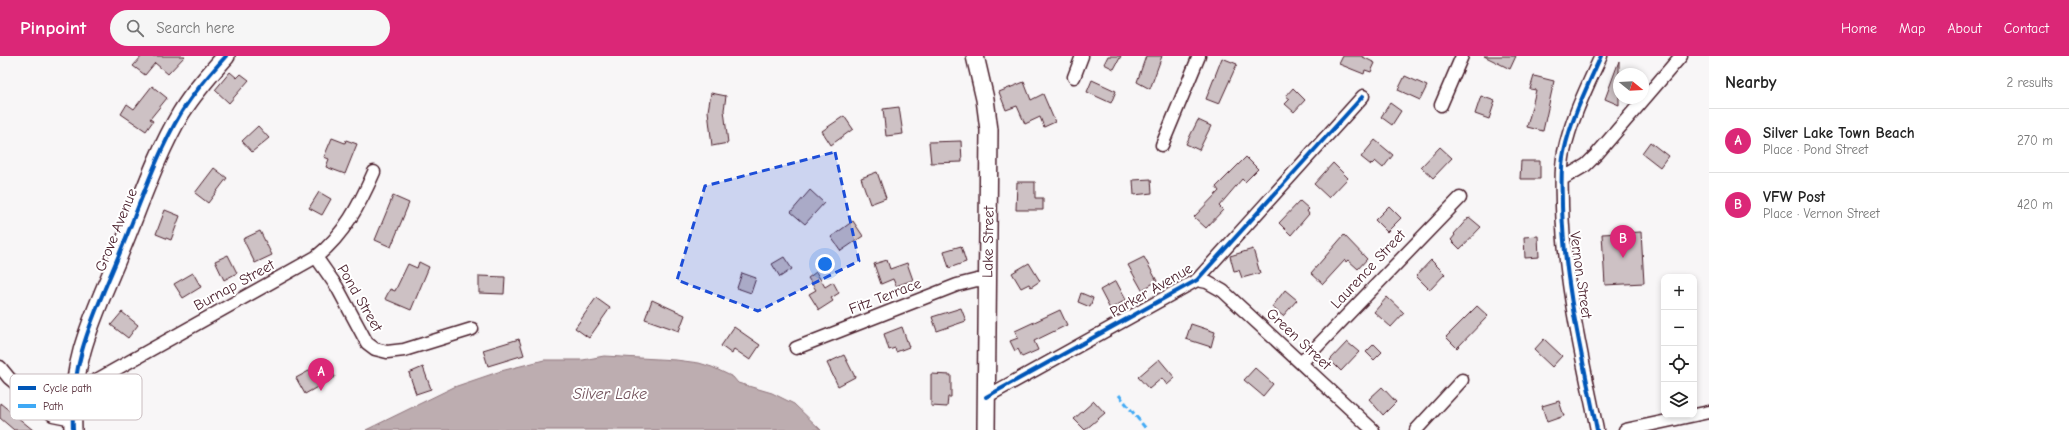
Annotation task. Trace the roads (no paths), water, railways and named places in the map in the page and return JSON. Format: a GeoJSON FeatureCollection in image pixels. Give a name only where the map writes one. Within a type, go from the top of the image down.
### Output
{"type":"FeatureCollection","features":[{"type":"Feature","properties":{"kind":"street","name":"Grove Avenue"},"geometry":{"type":"LineString","coordinates":[[76,374],[78,361],[89,327],[166,142],[187,104],[226,56]]}},
{"type":"Feature","properties":{"kind":"street","name":"Lake Street"},"geometry":{"type":"LineString","coordinates":[[976,56],[985,100],[989,130],[986,430]]}},
{"type":"Feature","properties":{"kind":"street"},"geometry":{"type":"LineString","coordinates":[[1074,77],[1082,56]]}},
{"type":"Feature","properties":{"kind":"street"},"geometry":{"type":"LineString","coordinates":[[1162,145],[1199,56]]}},
{"type":"Feature","properties":{"kind":"street"},"geometry":{"type":"LineString","coordinates":[[1440,105],[1462,56]]}},
{"type":"Feature","properties":{"kind":"street","name":"Vernon Street"},"geometry":{"type":"LineString","coordinates":[[1597,430],[1577,334],[1566,267],[1562,179],[1564,153],[1571,125],[1600,56]]}},
{"type":"Feature","properties":{"kind":"street"},"geometry":{"type":"LineString","coordinates":[[1562,179],[1586,166],[1681,56]]}},
{"type":"Feature","properties":{"kind":"street","name":"Parker Avenue"},"geometry":{"type":"LineString","coordinates":[[986,397],[1197,280],[1353,109],[1363,96]]}},
{"type":"Feature","properties":{"kind":"street","name":"Burnap Street"},"geometry":{"type":"LineString","coordinates":[[107,374],[316,257],[332,244],[344,228],[360,204],[374,172]]}},
{"type":"Feature","properties":{"kind":"street","name":"Laurence Street"},"geometry":{"type":"LineString","coordinates":[[1302,363],[1460,198]]}},
{"type":"Feature","properties":{"kind":"street","name":"Pond Street"},"geometry":{"type":"LineString","coordinates":[[316,257],[337,287],[367,343],[375,350],[387,352],[404,350],[472,329]]}},
{"type":"Feature","properties":{"kind":"street","name":"Fitz Terrace"},"geometry":{"type":"LineString","coordinates":[[796,348],[957,285],[977,280],[988,281]]}},
{"type":"Feature","properties":{"kind":"street","name":"Green Street"},"geometry":{"type":"LineString","coordinates":[[1197,280],[1206,282],[1223,291],[1373,430]]}},
{"type":"Feature","properties":{"kind":"street"},"geometry":{"type":"LineString","coordinates":[[0,367],[10,379]]}},
{"type":"Feature","properties":{"kind":"street"},"geometry":{"type":"LineString","coordinates":[[1416,430],[1462,380]]}},
{"type":"Feature","properties":{"kind":"street"},"geometry":{"type":"LineString","coordinates":[[1625,430],[1709,412]]}},
{"type":"Feature","properties":{"kind":"water","name":"Silver Lake"},"geometry":{"type":"Polygon","coordinates":[[[604,356],[676,360],[699,363],[712,367],[733,377],[738,383],[772,393],[794,404],[821,430],[366,430],[454,387],[501,371],[544,360],[583,360],[604,356]]]}},
{"type":"Feature","properties":{"kind":"place","name":"VFW Post"},"geometry":{"type":"Point","coordinates":[1623,258]}},
{"type":"Feature","properties":{"kind":"place","name":"Silver Lake Town Beach"},"geometry":{"type":"Point","coordinates":[321,391]}}]}
